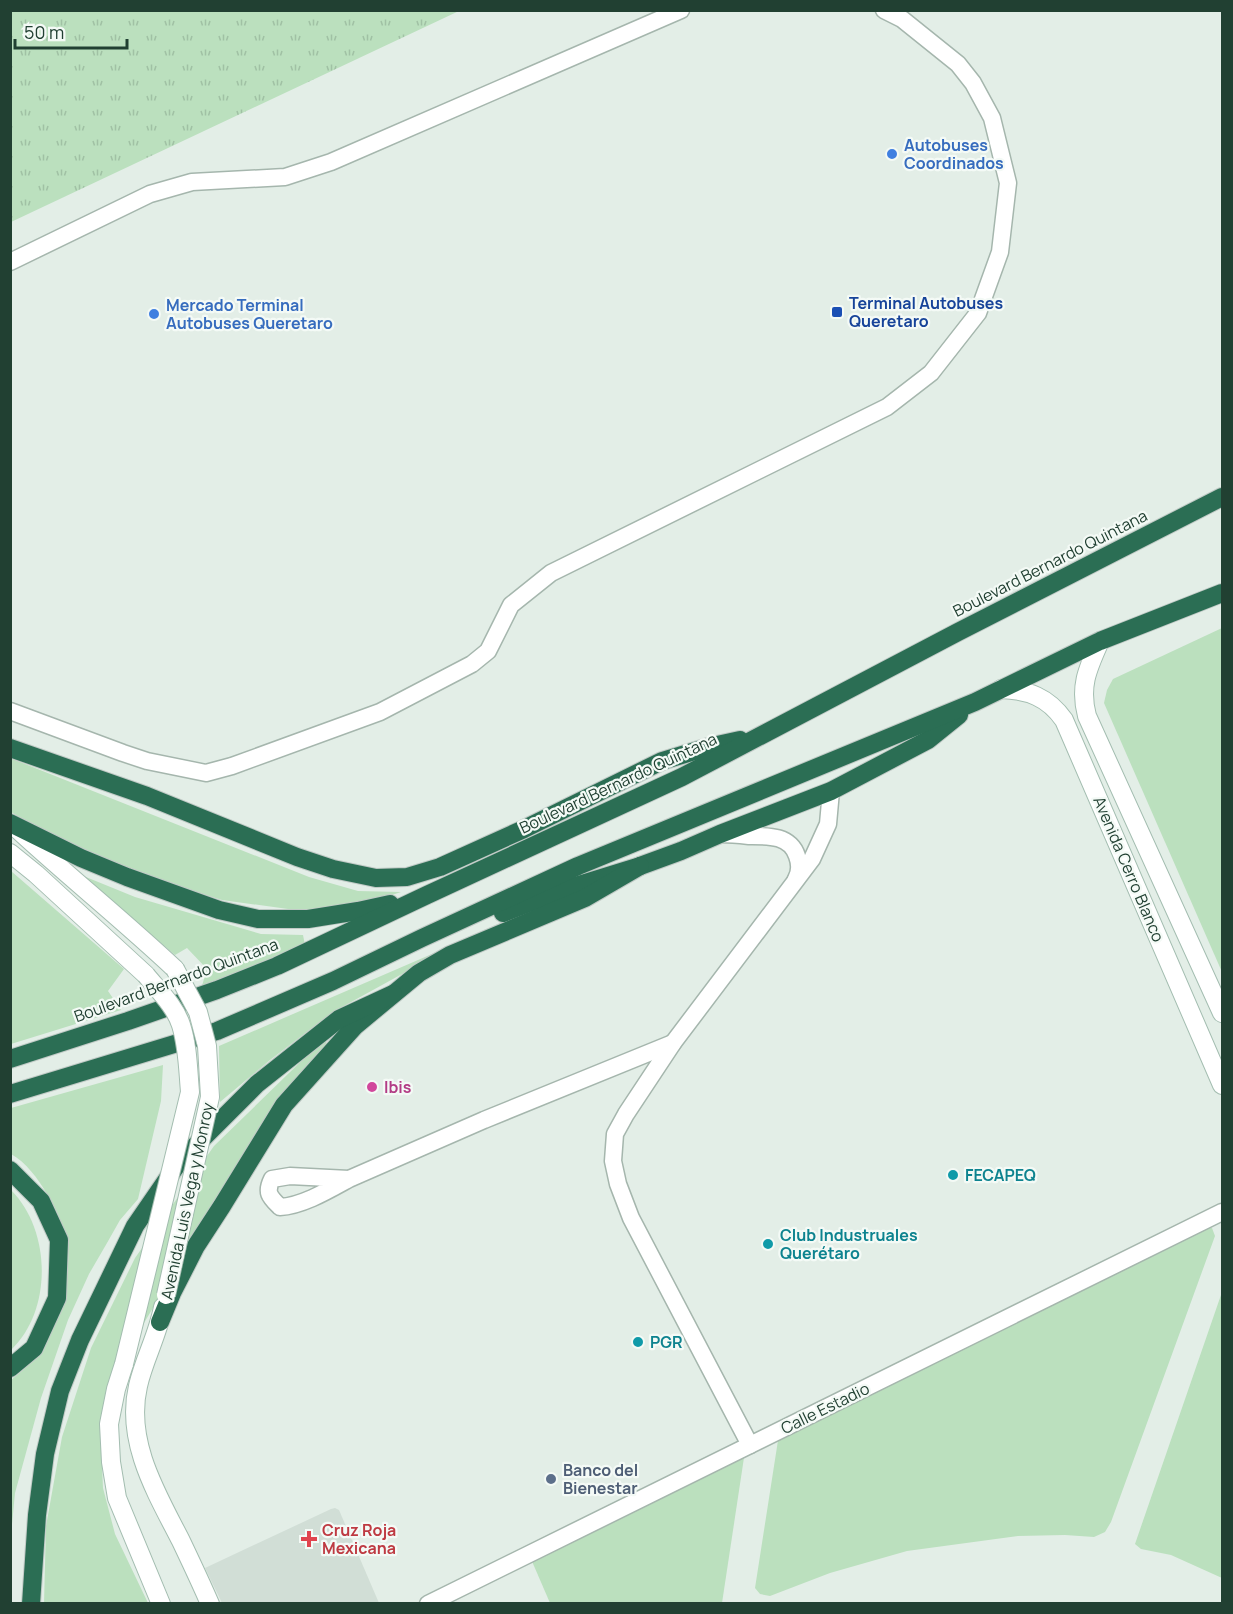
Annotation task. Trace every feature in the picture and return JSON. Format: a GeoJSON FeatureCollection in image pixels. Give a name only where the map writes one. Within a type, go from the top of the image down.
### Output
{"type":"FeatureCollection","features":[{"type":"Feature","properties":{"kind":"highway"},"geometry":{"type":"LineString","coordinates":[[1202,508],[1222,490]]}},
{"type":"Feature","properties":{"kind":"highway","name":"Boulevard Bernardo Quintana"},"geometry":{"type":"LineString","coordinates":[[10,1059],[217,990],[277,966],[682,777],[1222,497]]}},
{"type":"Feature","properties":{"kind":"highway"},"geometry":{"type":"LineString","coordinates":[[10,1094],[217,1031],[333,981],[579,866],[975,702],[1100,641],[1222,593]]}},
{"type":"Feature","properties":{"kind":"highway"},"geometry":{"type":"LineString","coordinates":[[422,938],[472,925],[559,891],[640,866],[831,791],[928,740],[975,702]]}},
{"type":"Feature","properties":{"kind":"highway"},"geometry":{"type":"LineString","coordinates":[[10,748],[147,796],[297,857],[333,869],[376,878],[408,877],[440,867],[524,829],[662,761],[708,747],[762,735]]}},
{"type":"Feature","properties":{"kind":"highway"},"geometry":{"type":"LineString","coordinates":[[10,823],[127,878],[219,910],[258,919],[308,919],[358,911],[427,895]]}},
{"type":"Feature","properties":{"kind":"highway"},"geometry":{"type":"LineString","coordinates":[[160,1322],[196,1246],[284,1105],[355,1026],[419,973],[450,955],[585,898],[640,866]]}},
{"type":"Feature","properties":{"kind":"highway"},"geometry":{"type":"LineString","coordinates":[[31,1604],[37,1515],[45,1454],[60,1391],[80,1340],[135,1226],[178,1162],[257,1084],[339,1019],[393,994]]}},
{"type":"Feature","properties":{"kind":"highway"},"geometry":{"type":"LineString","coordinates":[[10,1170],[41,1201],[59,1240],[57,1299],[34,1348],[10,1368]]}},
{"type":"Feature","properties":{"kind":"main road","name":"Avenida Cerro Blanco"},"geometry":{"type":"LineString","coordinates":[[1100,641],[1083,686],[1087,716],[1222,1013]]}},
{"type":"Feature","properties":{"kind":"main road","name":"Avenida Cerro Blanco"},"geometry":{"type":"LineString","coordinates":[[1002,688],[1018,689],[1040,697],[1049,703],[1064,720],[1222,1085]]}},
{"type":"Feature","properties":{"kind":"main road","name":"Avenida Luis Vega y Monroy"},"geometry":{"type":"LineString","coordinates":[[10,823],[65,873],[126,923],[175,969],[198,1012],[204,1034],[207,1046],[210,1097],[160,1322],[138,1386],[136,1408],[142,1457],[154,1488],[210,1604]]}},
{"type":"Feature","properties":{"kind":"main road","name":"Avenida Luis Vega y Monroy"},"geometry":{"type":"LineString","coordinates":[[10,853],[146,975],[168,1002],[181,1024],[187,1051],[190,1092],[109,1425],[111,1462],[117,1498],[162,1604]]}},
{"type":"Feature","properties":{"kind":"street"},"geometry":{"type":"LineString","coordinates":[[10,262],[150,194],[192,182],[285,177],[331,162],[681,10]]}},
{"type":"Feature","properties":{"kind":"street"},"geometry":{"type":"LineString","coordinates":[[10,711],[147,761],[206,773],[290,746],[380,712],[472,664],[488,651],[511,605],[551,573],[887,407],[931,373],[978,313],[1000,252],[1008,183],[992,118],[973,83],[958,64],[902,19],[884,10]]}},
{"type":"Feature","properties":{"kind":"street"},"geometry":{"type":"LineString","coordinates":[[750,1445],[631,1218],[618,1184],[613,1161],[615,1134],[673,1044],[812,859],[828,824],[831,791]]}},
{"type":"Feature","properties":{"kind":"street"},"geometry":{"type":"LineString","coordinates":[[720,834],[768,835],[791,845],[797,854],[799,864],[798,876],[792,886]]}},
{"type":"Feature","properties":{"kind":"street"},"geometry":{"type":"LineString","coordinates":[[349,1179],[484,1120],[673,1044]]}},
{"type":"Feature","properties":{"kind":"street","name":"Calle Estadio"},"geometry":{"type":"LineString","coordinates":[[428,1604],[1222,1212]]}},
{"type":"Feature","properties":{"kind":"shaded area","name":"Cruz Roja Mexicana"},"geometry":{"type":"Polygon","coordinates":[[[331,1509],[339,1510],[379,1603],[222,1603],[205,1568],[331,1509]]]}},
{"type":"Feature","properties":{"kind":"green space"},"geometry":{"type":"Polygon","coordinates":[[[11,10],[459,10],[459,11],[11,222],[11,10]]]}},
{"type":"Feature","properties":{"kind":"green space"},"geometry":{"type":"Polygon","coordinates":[[[1222,628],[1222,972],[1104,703],[1113,679],[1222,628]]]}},
{"type":"Feature","properties":{"kind":"green space"},"geometry":{"type":"Polygon","coordinates":[[[10,758],[309,877],[358,891],[401,892],[374,901],[329,910],[288,909],[222,900],[132,872],[62,842],[11,812],[10,758]]]}},
{"type":"Feature","properties":{"kind":"green space"},"geometry":{"type":"Polygon","coordinates":[[[11,871],[124,969],[108,991],[121,1010],[11,1044],[11,871]]]}},
{"type":"Feature","properties":{"kind":"green space"},"geometry":{"type":"Polygon","coordinates":[[[81,875],[135,897],[261,934],[303,935],[305,945],[201,989],[207,969],[187,948],[175,955],[81,875]]]}},
{"type":"Feature","properties":{"kind":"green space"},"geometry":{"type":"Polygon","coordinates":[[[462,941],[333,1012],[220,1102],[219,1046],[462,941]]]}},
{"type":"Feature","properties":{"kind":"green space"},"geometry":{"type":"Polygon","coordinates":[[[325,1038],[327,1045],[232,1174],[108,1384],[103,1409],[101,1445],[103,1488],[115,1534],[148,1603],[44,1604],[46,1526],[62,1437],[91,1348],[135,1258],[214,1146],[325,1038]]]}},
{"type":"Feature","properties":{"kind":"green space"},"geometry":{"type":"Polygon","coordinates":[[[163,1065],[161,1101],[138,1199],[120,1220],[89,1274],[68,1320],[41,1398],[15,1493],[11,1535],[11,1380],[33,1360],[48,1340],[58,1316],[65,1287],[68,1256],[62,1225],[51,1200],[31,1171],[11,1154],[11,1108],[163,1065]]]}},
{"type":"Feature","properties":{"kind":"green space"},"geometry":{"type":"Polygon","coordinates":[[[11,1190],[24,1207],[34,1226],[40,1248],[42,1270],[40,1292],[34,1314],[25,1333],[11,1350],[11,1190]]]}},
{"type":"Feature","properties":{"kind":"green space"},"geometry":{"type":"Polygon","coordinates":[[[1203,1228],[1212,1228],[1215,1236],[1111,1522],[1105,1532],[1094,1537],[1018,1536],[907,1551],[830,1573],[770,1596],[760,1594],[755,1588],[779,1434],[1203,1228]]]}},
{"type":"Feature","properties":{"kind":"green space"},"geometry":{"type":"Polygon","coordinates":[[[1222,1292],[1222,1578],[1171,1555],[1141,1549],[1135,1544],[1222,1292]]]}},
{"type":"Feature","properties":{"kind":"green space"},"geometry":{"type":"Polygon","coordinates":[[[745,1451],[722,1603],[550,1603],[531,1559],[745,1451]]]}},
{"type":"Feature","properties":{"kind":"place","name":"Autobuses Coordinados"},"geometry":{"type":"Point","coordinates":[892,154]}},
{"type":"Feature","properties":{"kind":"place","name":"Terminal Autobuses Queretaro"},"geometry":{"type":"Point","coordinates":[837,312]}},
{"type":"Feature","properties":{"kind":"place","name":"Mercado Terminal Autobuses Queretaro"},"geometry":{"type":"Point","coordinates":[154,314]}},
{"type":"Feature","properties":{"kind":"place","name":"Ibis"},"geometry":{"type":"Point","coordinates":[372,1087]}},
{"type":"Feature","properties":{"kind":"place","name":"FECAPEQ"},"geometry":{"type":"Point","coordinates":[953,1175]}},
{"type":"Feature","properties":{"kind":"place","name":"Club Industruales Querétaro"},"geometry":{"type":"Point","coordinates":[768,1244]}},
{"type":"Feature","properties":{"kind":"place","name":"PGR"},"geometry":{"type":"Point","coordinates":[638,1342]}},
{"type":"Feature","properties":{"kind":"place","name":"Banco del Bienestar"},"geometry":{"type":"Point","coordinates":[551,1479]}},
{"type":"Feature","properties":{"kind":"place","name":"Cruz Roja Mexicana"},"geometry":{"type":"Point","coordinates":[309,1539]}}]}
